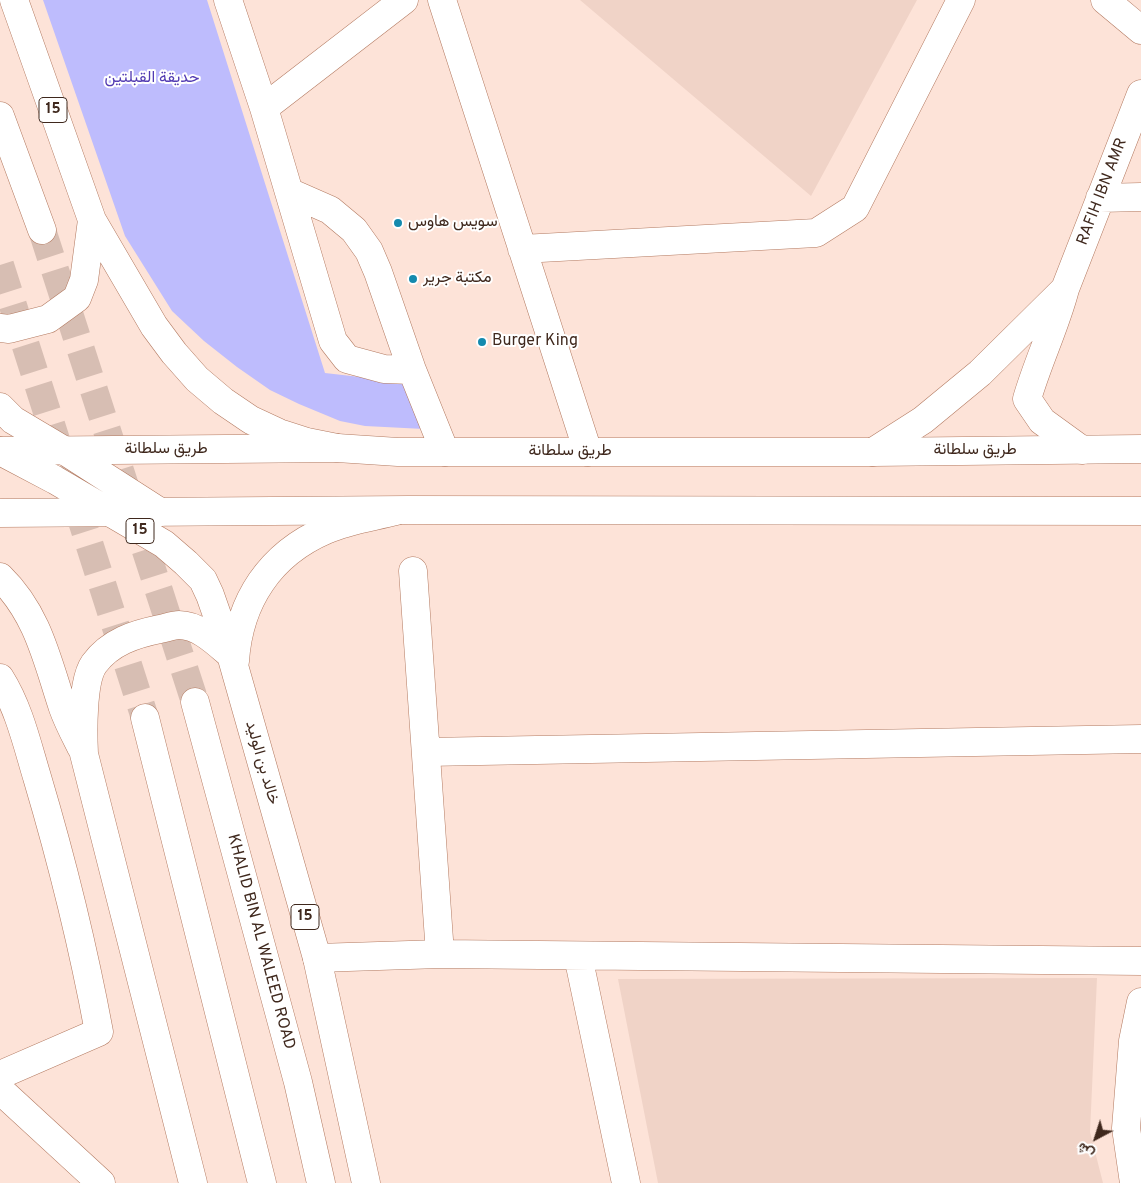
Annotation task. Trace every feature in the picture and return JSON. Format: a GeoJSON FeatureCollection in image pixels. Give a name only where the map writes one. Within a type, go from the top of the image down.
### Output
{"type":"FeatureCollection","features":[{"type":"Feature","properties":{"kind":"main road","name":"15"},"geometry":{"type":"LineString","coordinates":[[14,0],[92,220]]}},
{"type":"Feature","properties":{"kind":"main road"},"geometry":{"type":"LineString","coordinates":[[228,0],[264,108],[333,341],[347,359],[384,369],[412,370]]}},
{"type":"Feature","properties":{"kind":"main road"},"geometry":{"type":"LineString","coordinates":[[264,108],[404,0]]}},
{"type":"Feature","properties":{"kind":"main road"},"geometry":{"type":"LineString","coordinates":[[442,0],[588,452]]}},
{"type":"Feature","properties":{"kind":"main road"},"geometry":{"type":"LineString","coordinates":[[522,249],[816,233],[855,208],[961,0]]}},
{"type":"Feature","properties":{"kind":"main road"},"geometry":{"type":"LineString","coordinates":[[1105,0],[1141,30]]}},
{"type":"Feature","properties":{"kind":"main road","name":"RAFIH IBN AMR"},"geometry":{"type":"LineString","coordinates":[[1082,450],[1042,421],[1027,398],[1034,372],[1058,317],[1065,288],[1141,94]]}},
{"type":"Feature","properties":{"kind":"main road"},"geometry":{"type":"LineString","coordinates":[[0,116],[42,230]]}},
{"type":"Feature","properties":{"kind":"main road"},"geometry":{"type":"LineString","coordinates":[[289,192],[330,210],[354,230],[369,251],[412,370],[445,452]]}},
{"type":"Feature","properties":{"kind":"main road"},"geometry":{"type":"LineString","coordinates":[[1100,198],[1141,197]]}},
{"type":"Feature","properties":{"kind":"main road"},"geometry":{"type":"LineString","coordinates":[[0,328],[9,329],[48,319],[77,298],[84,280],[92,220]]}},
{"type":"Feature","properties":{"kind":"main road"},"geometry":{"type":"LineString","coordinates":[[92,220],[154,326],[197,379],[251,420],[279,433],[337,448]]}},
{"type":"Feature","properties":{"kind":"main road"},"geometry":{"type":"LineString","coordinates":[[873,452],[923,420],[980,373],[1065,288]]}},
{"type":"Feature","properties":{"kind":"main road","name":"15"},"geometry":{"type":"LineString","coordinates":[[0,407],[13,420],[160,512]]}},
{"type":"Feature","properties":{"kind":"main road","name":"طريق سلطانة"},"geometry":{"type":"LineString","coordinates":[[0,451],[337,448],[398,452],[873,452],[1141,449]]}},
{"type":"Feature","properties":{"kind":"main road","name":"خالد بن الوليد"},"geometry":{"type":"LineString","coordinates":[[0,451],[55,480],[164,544],[203,580],[233,661],[317,958],[366,1183]]}},
{"type":"Feature","properties":{"kind":"main road"},"geometry":{"type":"LineString","coordinates":[[0,513],[438,510],[1141,511]]}},
{"type":"Feature","properties":{"kind":"main road"},"geometry":{"type":"LineString","coordinates":[[233,661],[241,622],[250,600],[262,580],[275,564],[308,538],[328,529],[396,511]]}},
{"type":"Feature","properties":{"kind":"main road"},"geometry":{"type":"LineString","coordinates":[[413,571],[440,954]]}},
{"type":"Feature","properties":{"kind":"main road"},"geometry":{"type":"LineString","coordinates":[[0,577],[27,609],[47,656],[64,710],[84,747],[193,1183]]}},
{"type":"Feature","properties":{"kind":"main road"},"geometry":{"type":"LineString","coordinates":[[84,747],[88,680],[94,664],[114,645],[141,633],[179,625],[196,629],[213,639],[233,661]]}},
{"type":"Feature","properties":{"kind":"main road"},"geometry":{"type":"LineString","coordinates":[[0,678],[15,705],[59,850],[85,956],[99,1032],[0,1075]]}},
{"type":"Feature","properties":{"kind":"main road","name":"KHALID BIN AL WALEED ROAD"},"geometry":{"type":"LineString","coordinates":[[196,702],[298,1082],[321,1183]]}},
{"type":"Feature","properties":{"kind":"main road"},"geometry":{"type":"LineString","coordinates":[[145,718],[262,1183]]}},
{"type":"Feature","properties":{"kind":"main road"},"geometry":{"type":"LineString","coordinates":[[426,752],[1141,739]]}},
{"type":"Feature","properties":{"kind":"main road"},"geometry":{"type":"LineString","coordinates":[[317,958],[440,954],[1141,961]]}},
{"type":"Feature","properties":{"kind":"main road"},"geometry":{"type":"LineString","coordinates":[[578,956],[626,1183]]}},
{"type":"Feature","properties":{"kind":"main road"},"geometry":{"type":"LineString","coordinates":[[1134,1183],[1126,1128],[1133,1041],[1141,1002]]}},
{"type":"Feature","properties":{"kind":"main road"},"geometry":{"type":"LineString","coordinates":[[0,1090],[101,1183]]}},
{"type":"Feature","properties":{"kind":"shaded area"},"geometry":{"type":"Polygon","coordinates":[[[580,0],[917,0],[811,196],[580,0]]]}},
{"type":"Feature","properties":{"kind":"shaded area"},"geometry":{"type":"Polygon","coordinates":[[[1097,978],[1090,1132],[1103,1183],[658,1183],[618,979],[1097,978]]]}},
{"type":"Feature","properties":{"kind":"green space","name":"حدیقة القبلتین"},"geometry":{"type":"Polygon","coordinates":[[[43,0],[207,0],[325,373],[404,382],[424,429],[365,426],[340,421],[299,404],[270,390],[237,367],[204,341],[172,311],[125,236],[43,0]]]}},
{"type":"Feature","properties":{"kind":"tunnel"},"geometry":{"type":"LineString","coordinates":[[42,230],[195,702]]}},
{"type":"Feature","properties":{"kind":"tunnel"},"geometry":{"type":"LineString","coordinates":[[0,265],[145,718]]}},
{"type":"Feature","properties":{"kind":"place","name":"سويس هاوس"},"geometry":{"type":"Point","coordinates":[398,223]}},
{"type":"Feature","properties":{"kind":"place","name":"مكتبة جرير"},"geometry":{"type":"Point","coordinates":[413,279]}},
{"type":"Feature","properties":{"kind":"place","name":"Burger King"},"geometry":{"type":"Point","coordinates":[482,342]}}]}
